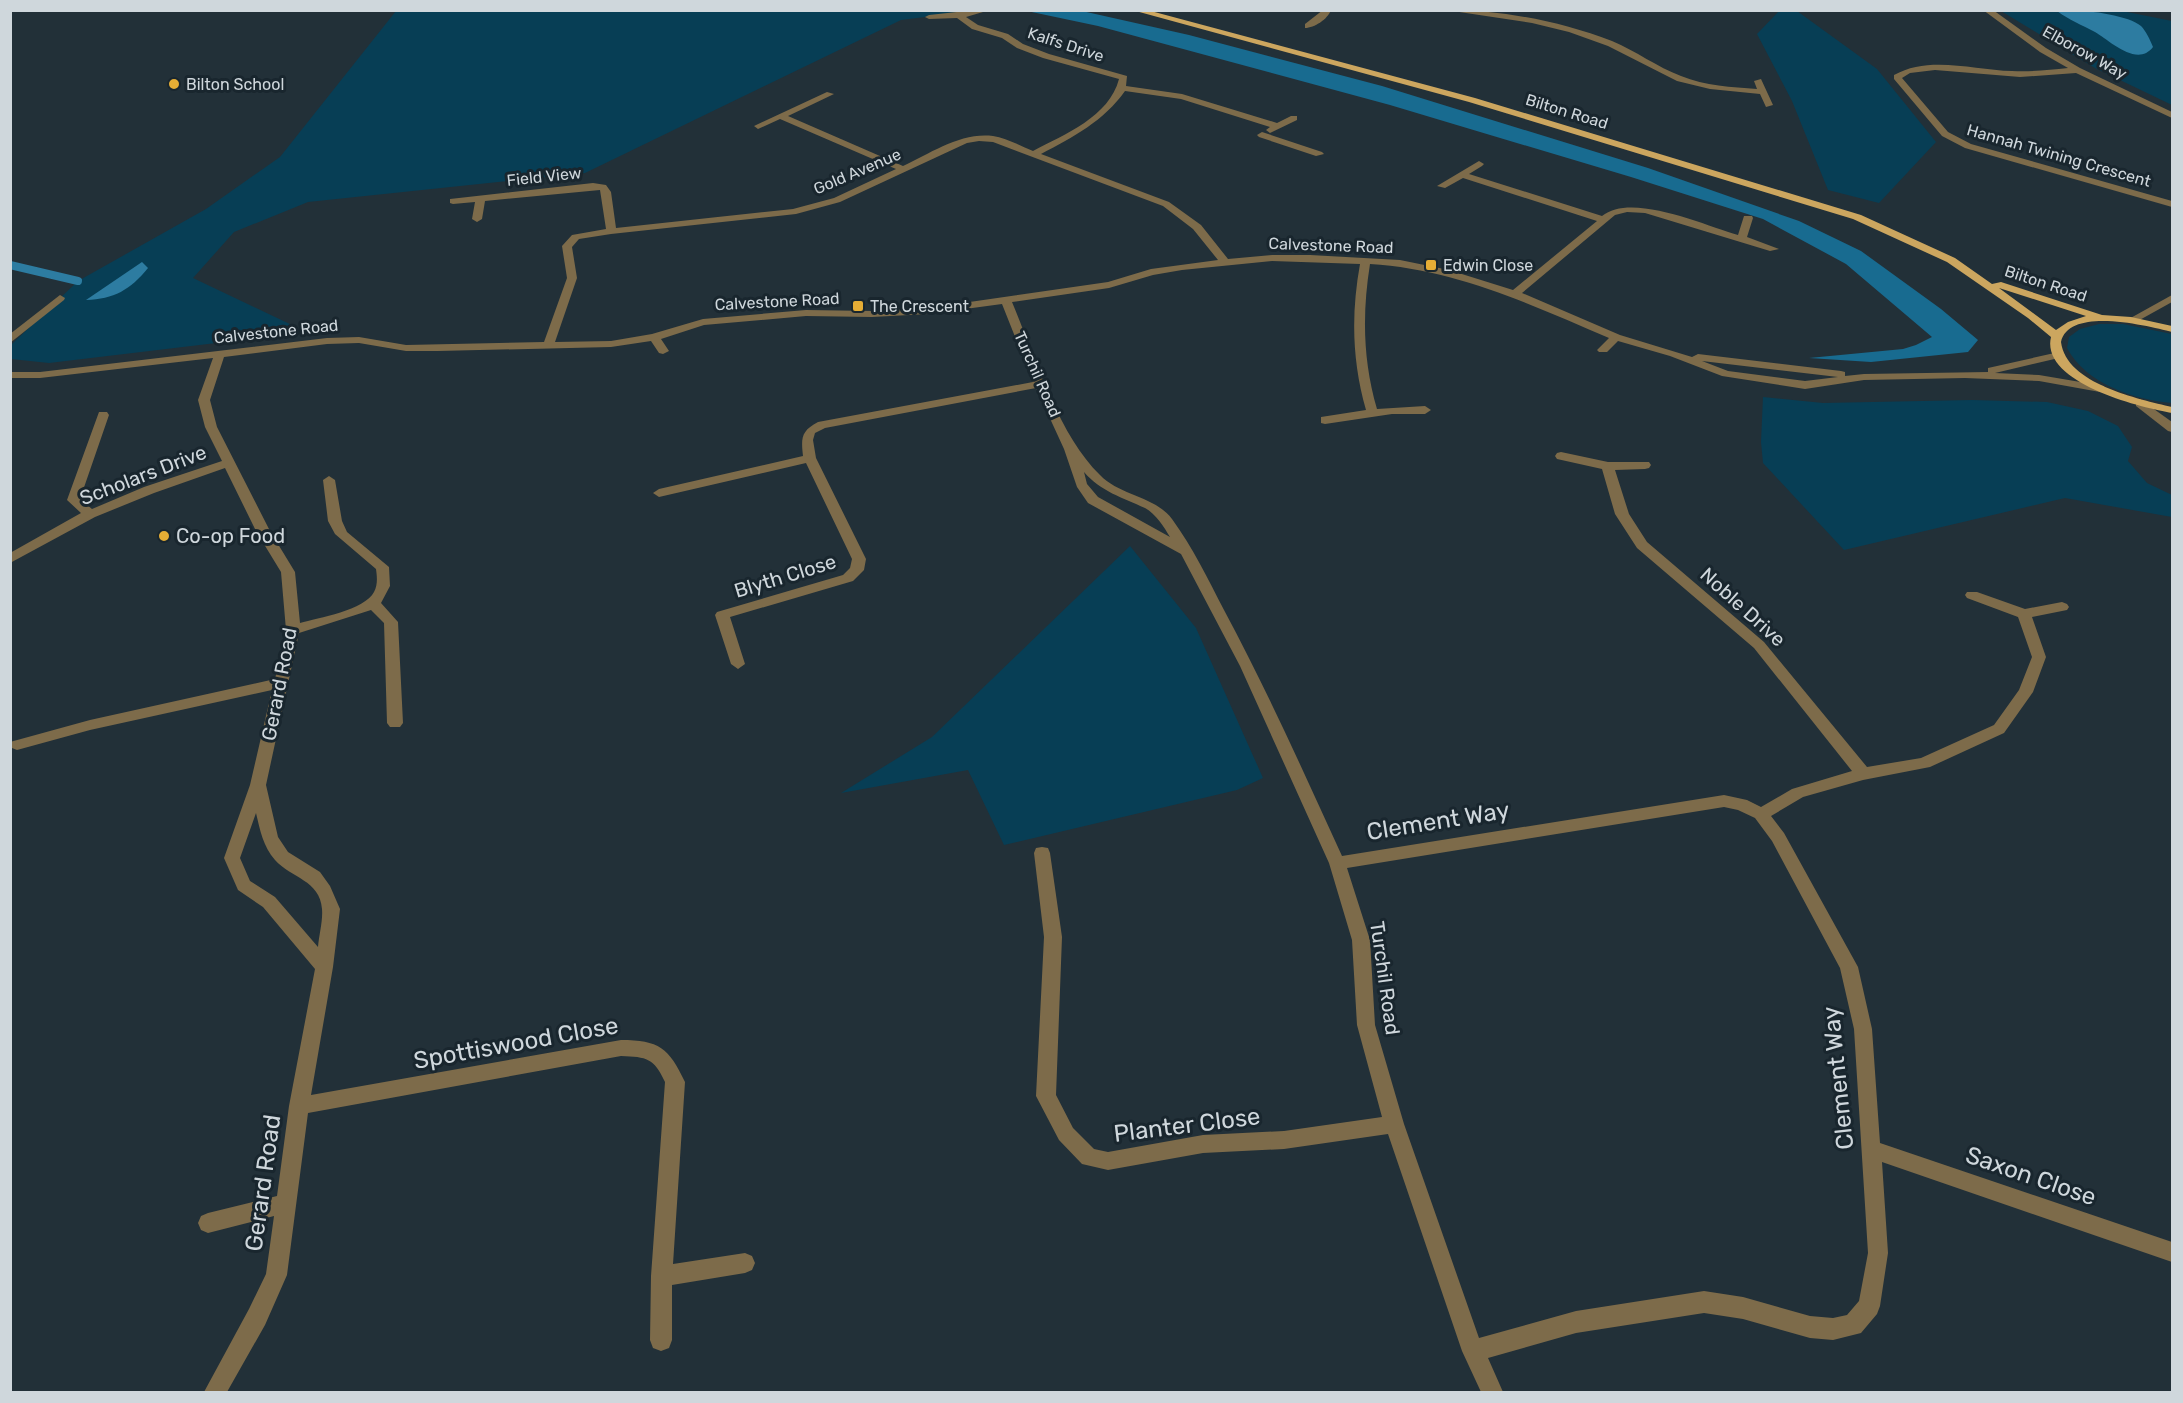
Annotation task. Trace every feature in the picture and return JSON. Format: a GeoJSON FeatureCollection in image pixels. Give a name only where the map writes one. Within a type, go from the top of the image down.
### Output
{"type":"FeatureCollection","features":[{"type":"Feature","properties":{"kind":"main road","name":"Bilton Road"},"geometry":{"type":"LineString","coordinates":[[1136,10],[1472,100],[1819,203],[1857,217],[1951,260],[2056,336]]}},
{"type":"Feature","properties":{"kind":"main road","name":"Bilton Road"},"geometry":{"type":"LineString","coordinates":[[1977,277],[2053,304],[2106,318]]}},
{"type":"Feature","properties":{"kind":"main road"},"geometry":{"type":"LineString","coordinates":[[2172,329],[2132,320],[2106,318],[2083,320],[2066,326],[2056,336],[2055,345],[2059,355],[2081,378],[2140,404],[2172,410]]}},
{"type":"Feature","properties":{"kind":"street"},"geometry":{"type":"LineString","coordinates":[[1308,26],[1326,14],[1326,10]]}},
{"type":"Feature","properties":{"kind":"street"},"geometry":{"type":"LineString","coordinates":[[1450,10],[1490,14],[1556,26],[1612,44],[1681,79],[1716,88],[1761,92]]}},
{"type":"Feature","properties":{"kind":"street"},"geometry":{"type":"LineString","coordinates":[[1526,10],[1526,21]]}},
{"type":"Feature","properties":{"kind":"street","name":"Elborow Way"},"geometry":{"type":"LineString","coordinates":[[1987,10],[2043,50],[2078,70],[2172,115]]}},
{"type":"Feature","properties":{"kind":"street"},"geometry":{"type":"LineString","coordinates":[[929,17],[959,16],[979,12]]}},
{"type":"Feature","properties":{"kind":"street","name":"Kalfs Drive"},"geometry":{"type":"LineString","coordinates":[[959,16],[975,27],[1005,36],[1020,46],[1046,56],[1124,78],[1123,88]]}},
{"type":"Feature","properties":{"kind":"street","name":"Hannah Twining Crescent"},"geometry":{"type":"LineString","coordinates":[[2078,70],[2012,75],[1953,68],[1905,69],[1897,77],[1945,134],[1968,146],[2172,204]]}},
{"type":"Feature","properties":{"kind":"street"},"geometry":{"type":"LineString","coordinates":[[1758,81],[1761,92],[1769,105]]}},
{"type":"Feature","properties":{"kind":"street"},"geometry":{"type":"LineString","coordinates":[[1034,154],[1096,120],[1123,88],[1182,97],[1277,126]]}},
{"type":"Feature","properties":{"kind":"street"},"geometry":{"type":"LineString","coordinates":[[758,126],[830,94]]}},
{"type":"Feature","properties":{"kind":"street"},"geometry":{"type":"LineString","coordinates":[[780,116],[903,169]]}},
{"type":"Feature","properties":{"kind":"street"},"geometry":{"type":"LineString","coordinates":[[1294,118],[1262,135],[1319,154]]}},
{"type":"Feature","properties":{"kind":"street","name":"Gold Avenue"},"geometry":{"type":"LineString","coordinates":[[549,344],[572,278],[567,246],[576,237],[611,231],[793,212],[837,200],[964,141],[979,138],[994,139],[1166,204],[1197,227],[1225,263]]}},
{"type":"Feature","properties":{"kind":"street"},"geometry":{"type":"LineString","coordinates":[[1442,186],[1479,164]]}},
{"type":"Feature","properties":{"kind":"street"},"geometry":{"type":"LineString","coordinates":[[1461,174],[1604,220]]}},
{"type":"Feature","properties":{"kind":"street","name":"Field View"},"geometry":{"type":"LineString","coordinates":[[453,201],[593,186],[603,187],[606,192],[611,231]]}},
{"type":"Feature","properties":{"kind":"street","name":"Field View"},"geometry":{"type":"LineString","coordinates":[[477,219],[480,198]]}},
{"type":"Feature","properties":{"kind":"street"},"geometry":{"type":"LineString","coordinates":[[1515,294],[1612,213],[1627,208],[1646,210],[1742,237],[1774,249]]}},
{"type":"Feature","properties":{"kind":"street"},"geometry":{"type":"LineString","coordinates":[[1742,237],[1748,218]]}},
{"type":"Feature","properties":{"kind":"street","name":"Calvestone Road"},"geometry":{"type":"LineString","coordinates":[[10,375],[40,375],[327,341],[359,340],[406,348],[611,344],[654,337],[703,322],[806,313],[872,314],[928,311],[1109,285],[1151,272],[1272,258],[1366,260],[1400,263],[1445,272],[1515,294],[1616,337],[1674,354],[1726,374],[1805,385],[1864,377],[1965,375],[2038,378],[2100,388]]}},
{"type":"Feature","properties":{"kind":"street"},"geometry":{"type":"LineString","coordinates":[[1366,260],[1359,299],[1359,363],[1372,412]]}},
{"type":"Feature","properties":{"kind":"street"},"geometry":{"type":"LineString","coordinates":[[10,340],[60,298]]}},
{"type":"Feature","properties":{"kind":"street"},"geometry":{"type":"LineString","coordinates":[[2132,320],[2172,298]]}},
{"type":"Feature","properties":{"kind":"street","name":"Turchil Road"},"geometry":{"type":"LineString","coordinates":[[1005,300],[1070,449],[1081,484],[1094,501],[1186,551]]}},
{"type":"Feature","properties":{"kind":"street"},"geometry":{"type":"LineString","coordinates":[[654,337],[663,351]]}},
{"type":"Feature","properties":{"kind":"street"},"geometry":{"type":"LineString","coordinates":[[1604,350],[1616,337]]}},
{"type":"Feature","properties":{"kind":"street","name":"Gerard Road"},"geometry":{"type":"LineString","coordinates":[[220,353],[204,400],[211,427],[288,573],[293,630],[258,785],[232,858],[244,885],[269,902],[324,967]]}},
{"type":"Feature","properties":{"kind":"street","name":"Calvestone Road"},"geometry":{"type":"LineString","coordinates":[[1965,375],[2059,355]]}},
{"type":"Feature","properties":{"kind":"street"},"geometry":{"type":"LineString","coordinates":[[659,493],[810,458],[807,440],[810,431],[822,425],[1040,384]]}},
{"type":"Feature","properties":{"kind":"street"},"geometry":{"type":"LineString","coordinates":[[2140,404],[2172,428]]}},
{"type":"Feature","properties":{"kind":"street"},"geometry":{"type":"LineString","coordinates":[[1324,420],[1372,412],[1425,410]]}},
{"type":"Feature","properties":{"kind":"street"},"geometry":{"type":"LineString","coordinates":[[90,514],[73,500],[103,415]]}},
{"type":"Feature","properties":{"kind":"street","name":"Turchil Road"},"geometry":{"type":"LineString","coordinates":[[1070,449],[1096,480],[1137,502],[1151,506],[1166,520],[1186,551],[1247,666],[1337,863],[1361,940],[1366,1025],[1394,1124],[1473,1351],[1492,1392]]}},
{"type":"Feature","properties":{"kind":"street"},"geometry":{"type":"LineString","coordinates":[[1562,456],[1608,466],[1645,465]]}},
{"type":"Feature","properties":{"kind":"street","name":"Blyth Close"},"geometry":{"type":"LineString","coordinates":[[738,664],[722,615],[848,578],[857,570],[860,559],[810,458]]}},
{"type":"Feature","properties":{"kind":"street","name":"Scholars Drive"},"geometry":{"type":"LineString","coordinates":[[10,559],[90,514],[149,490],[228,463]]}},
{"type":"Feature","properties":{"kind":"street","name":"Noble Drive"},"geometry":{"type":"LineString","coordinates":[[1608,466],[1622,514],[1642,545],[1758,645],[1808,703],[1863,774]]}},
{"type":"Feature","properties":{"kind":"street"},"geometry":{"type":"LineString","coordinates":[[293,630],[373,604],[385,582],[382,567],[342,534],[335,521],[329,480]]}},
{"type":"Feature","properties":{"kind":"street"},"geometry":{"type":"LineString","coordinates":[[1972,596],[2024,614],[2062,607]]}},
{"type":"Feature","properties":{"kind":"street"},"geometry":{"type":"LineString","coordinates":[[373,604],[390,622],[395,723]]}},
{"type":"Feature","properties":{"kind":"street"},"geometry":{"type":"LineString","coordinates":[[1761,814],[1798,793],[1863,774],[1924,763],[1999,729],[2026,692],[2039,657],[2024,614]]}},
{"type":"Feature","properties":{"kind":"street"},"geometry":{"type":"LineString","coordinates":[[17,744],[90,725],[283,682]]}},
{"type":"Feature","properties":{"kind":"street","name":"Gerard Road"},"geometry":{"type":"LineString","coordinates":[[215,1392],[257,1317],[276,1275],[299,1106],[324,967],[331,909],[324,891],[314,877],[282,857],[270,838],[258,785]]}},
{"type":"Feature","properties":{"kind":"street","name":"Clement Way"},"geometry":{"type":"LineString","coordinates":[[1337,863],[1724,801],[1741,804],[1761,814],[1778,837],[1849,967],[1863,1029],[1878,1253],[1869,1306],[1853,1325],[1833,1329],[1810,1327],[1743,1308],[1704,1302],[1576,1322],[1473,1351]]}},
{"type":"Feature","properties":{"kind":"street","name":"Planter Close"},"geometry":{"type":"LineString","coordinates":[[1042,853],[1053,938],[1046,1096],[1066,1134],[1089,1157],[1108,1161],[1203,1144],[1284,1140],[1394,1124]]}},
{"type":"Feature","properties":{"kind":"street","name":"Spottiswood Close"},"geometry":{"type":"LineString","coordinates":[[299,1106],[621,1048],[648,1048],[665,1060],[675,1082],[662,1276],[661,1340]]}},
{"type":"Feature","properties":{"kind":"street","name":"Saxon Close"},"geometry":{"type":"LineString","coordinates":[[1872,1149],[2172,1252]]}},
{"type":"Feature","properties":{"kind":"street"},"geometry":{"type":"LineString","coordinates":[[208,1223],[287,1203]]}},
{"type":"Feature","properties":{"kind":"street"},"geometry":{"type":"LineString","coordinates":[[662,1276],[745,1263]]}},
{"type":"Feature","properties":{"kind":"shaded area"},"geometry":{"type":"Polygon","coordinates":[[[955,10],[957,13],[901,20],[585,173],[308,202],[234,232],[193,278],[294,326],[284,335],[49,363],[11,359],[11,345],[78,281],[206,209],[280,157],[396,11],[955,10]]]}},
{"type":"Feature","properties":{"kind":"shaded area"},"geometry":{"type":"Polygon","coordinates":[[[1780,10],[1797,11],[1877,69],[1936,142],[1879,203],[1828,190],[1792,101],[1757,34],[1780,10]]]}},
{"type":"Feature","properties":{"kind":"shaded area"},"geometry":{"type":"Polygon","coordinates":[[[1027,11],[1082,11],[1189,35],[1382,86],[1648,168],[1799,221],[1861,251],[1941,309],[1978,340],[1968,352],[1871,362],[1809,358],[1903,349],[1932,337],[1846,264],[1763,219],[1390,105],[1098,26],[1027,11]]]}},
{"type":"Feature","properties":{"kind":"shaded area"},"geometry":{"type":"Polygon","coordinates":[[[2001,11],[2122,11],[2172,21],[2172,105],[2095,68],[2001,11]]]}},
{"type":"Feature","properties":{"kind":"shaded area"},"geometry":{"type":"Polygon","coordinates":[[[2057,11],[2088,11],[2124,18],[2141,26],[2153,47],[2146,53],[2131,54],[2057,11]]]}},
{"type":"Feature","properties":{"kind":"shaded area"},"geometry":{"type":"Polygon","coordinates":[[[142,262],[148,268],[128,288],[105,298],[86,300],[142,262]]]}},
{"type":"Feature","properties":{"kind":"shaded area"},"geometry":{"type":"Polygon","coordinates":[[[2099,324],[2123,324],[2172,334],[2172,403],[2142,398],[2112,388],[2086,371],[2075,360],[2067,348],[2069,337],[2080,329],[2099,324]]]}},
{"type":"Feature","properties":{"kind":"shaded area"},"geometry":{"type":"Polygon","coordinates":[[[1763,397],[1823,403],[1972,400],[2047,402],[2088,411],[2118,426],[2132,447],[2128,461],[2147,483],[2172,495],[2172,517],[2065,498],[1844,550],[1763,463],[1761,442],[1763,397]]]}},
{"type":"Feature","properties":{"kind":"shaded area"},"geometry":{"type":"Polygon","coordinates":[[[1130,546],[1196,628],[1263,778],[1237,790],[1004,845],[968,770],[841,793],[932,737],[1130,546]]]}},
{"type":"Feature","properties":{"kind":"waterway"},"geometry":{"type":"LineString","coordinates":[[10,265],[78,281]]}},
{"type":"Feature","properties":{"kind":"place","name":"Bilton School"},"geometry":{"type":"Point","coordinates":[174,84]}},
{"type":"Feature","properties":{"kind":"place","name":"Edwin Close"},"geometry":{"type":"Point","coordinates":[1431,265]}},
{"type":"Feature","properties":{"kind":"place","name":"The Crescent"},"geometry":{"type":"Point","coordinates":[858,306]}},
{"type":"Feature","properties":{"kind":"place","name":"Co-op Food"},"geometry":{"type":"Point","coordinates":[164,536]}}]}
